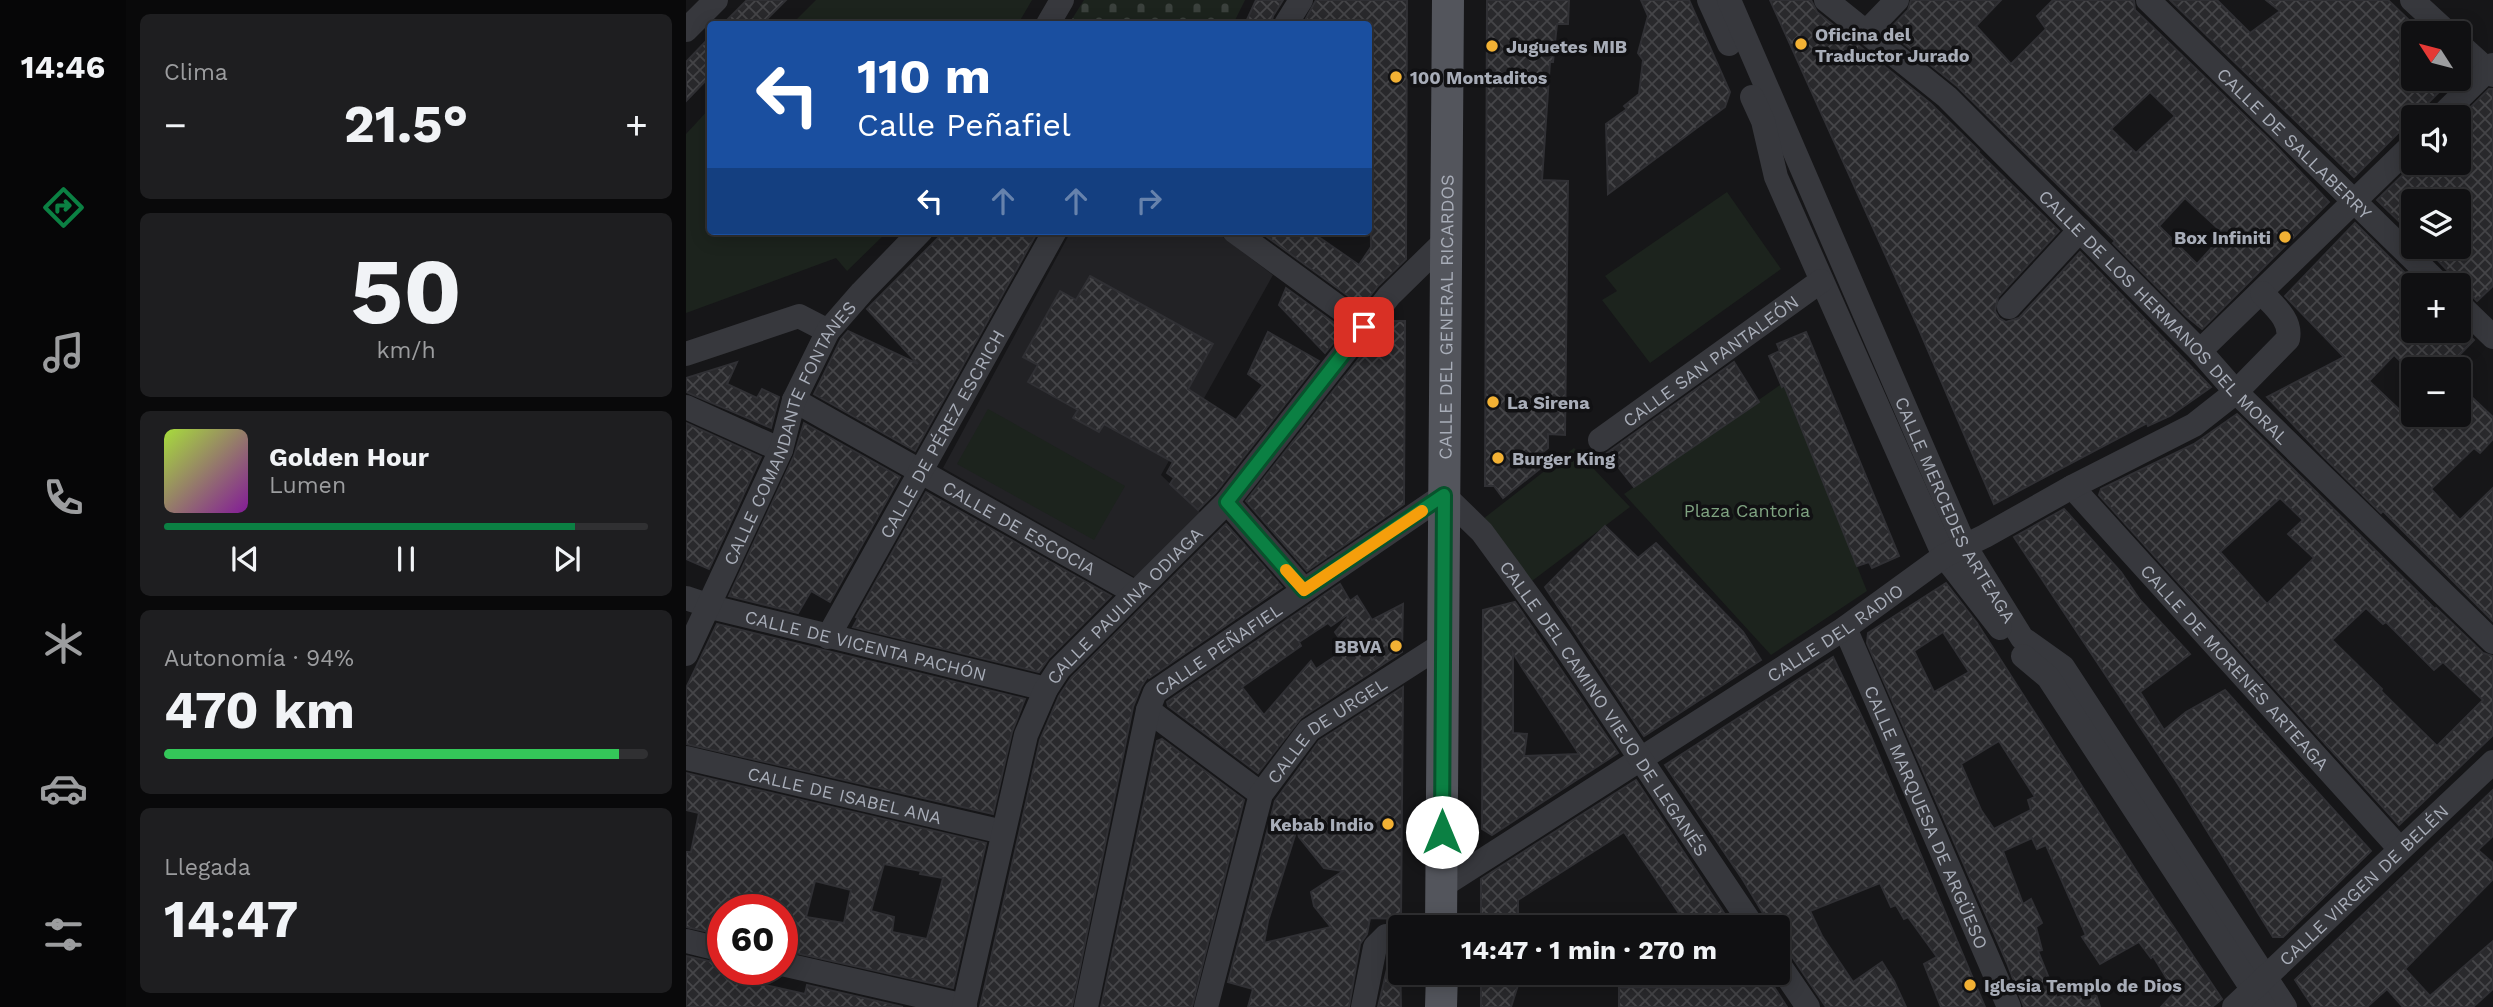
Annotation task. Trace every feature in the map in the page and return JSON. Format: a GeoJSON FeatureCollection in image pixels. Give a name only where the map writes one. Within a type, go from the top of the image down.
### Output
{"type":"FeatureCollection","features":[{"type":"Feature","properties":{"kind":"main road","name":"CALLE DEL GENERAL RICARDOS"},"geometry":{"type":"LineString","coordinates":[[1441,915],[1448,0]]}},
{"type":"Feature","properties":{"kind":"main road"},"geometry":{"type":"LineString","coordinates":[[1441,1007],[1442,985]]}},
{"type":"Feature","properties":{"kind":"street"},"geometry":{"type":"LineString","coordinates":[[686,30],[716,0]]}},
{"type":"Feature","properties":{"kind":"street"},"geometry":{"type":"LineString","coordinates":[[1050,21],[1062,0]]}},
{"type":"Feature","properties":{"kind":"street"},"geometry":{"type":"LineString","coordinates":[[1288,21],[1301,0]]}},
{"type":"Feature","properties":{"kind":"street","name":"CALLE MERCEDES ARTEAGA"},"geometry":{"type":"LineString","coordinates":[[1709,0],[1763,121],[1776,177],[1821,281],[1955,551],[2018,651],[2048,677],[2261,990],[2285,1007]]}},
{"type":"Feature","properties":{"kind":"street","name":"CALLE MERCEDES ARTEAGA"},"geometry":{"type":"LineString","coordinates":[[1729,0],[1955,551]]}},
{"type":"Feature","properties":{"kind":"street","name":"CALLE DE LOS HERMANOS DEL MORAL"},"geometry":{"type":"LineString","coordinates":[[1826,0],[1947,97],[2200,351],[2236,392],[2493,642]]}},
{"type":"Feature","properties":{"kind":"street"},"geometry":{"type":"LineString","coordinates":[[1867,31],[1896,0]]}},
{"type":"Feature","properties":{"kind":"street","name":"CALLE DE SALLABERRY"},"geometry":{"type":"LineString","coordinates":[[2148,0],[2428,273]]}},
{"type":"Feature","properties":{"kind":"street"},"geometry":{"type":"LineString","coordinates":[[2412,0],[2435,21]]}},
{"type":"Feature","properties":{"kind":"street"},"geometry":{"type":"LineString","coordinates":[[2453,105],[2491,70],[2471,54]]}},
{"type":"Feature","properties":{"kind":"street"},"geometry":{"type":"LineString","coordinates":[[2200,351],[2401,157]]}},
{"type":"Feature","properties":{"kind":"street"},"geometry":{"type":"LineString","coordinates":[[2009,307],[2080,230]]}},
{"type":"Feature","properties":{"kind":"street","name":"CALLE COMANDANTE FONTANES"},"geometry":{"type":"LineString","coordinates":[[686,654],[697,602],[781,450],[794,400],[828,331],[917,235]]}},
{"type":"Feature","properties":{"kind":"street","name":"CALLE DE PÉREZ ESCRICH"},"geometry":{"type":"LineString","coordinates":[[828,637],[1053,235]]}},
{"type":"Feature","properties":{"kind":"street"},"geometry":{"type":"LineString","coordinates":[[1239,235],[1364,327]]}},
{"type":"Feature","properties":{"kind":"street","name":"CALLE PAULINA ODIAGA"},"geometry":{"type":"LineString","coordinates":[[965,1007],[1027,734],[1046,689],[1059,669],[1133,592],[1227,502],[1389,296],[1446,240]]}},
{"type":"Feature","properties":{"kind":"street","name":"CALLE SAN PANTALEÓN"},"geometry":{"type":"LineString","coordinates":[[1600,440],[1821,281]]}},
{"type":"Feature","properties":{"kind":"street","name":"CALLE DEL RADIO"},"geometry":{"type":"LineString","coordinates":[[1441,887],[1845,628],[1955,551],[2194,425],[2236,392],[2288,338],[2290,329],[2286,320],[2262,293]]}},
{"type":"Feature","properties":{"kind":"street"},"geometry":{"type":"LineString","coordinates":[[686,354],[799,316],[828,331]]}},
{"type":"Feature","properties":{"kind":"street"},"geometry":{"type":"LineString","coordinates":[[2471,316],[2493,337]]}},
{"type":"Feature","properties":{"kind":"street","name":"CALLE DE ESCOCIA"},"geometry":{"type":"LineString","coordinates":[[794,400],[1133,592]]}},
{"type":"Feature","properties":{"kind":"street"},"geometry":{"type":"LineString","coordinates":[[686,407],[781,450]]}},
{"type":"Feature","properties":{"kind":"street","name":"CALLE DE MORENÉS ARTEAGA"},"geometry":{"type":"LineString","coordinates":[[2072,487],[2400,849]]}},
{"type":"Feature","properties":{"kind":"street","name":"CALLE PEÑAFIEL"},"geometry":{"type":"LineString","coordinates":[[1086,1007],[1148,710],[1155,692],[1444,495]]}},
{"type":"Feature","properties":{"kind":"street","name":"CALLE DEL CAMINO VIEJO DE LEGANÉS"},"geometry":{"type":"LineString","coordinates":[[1444,495],[1482,532],[1558,636],[1745,915]]}},
{"type":"Feature","properties":{"kind":"street"},"geometry":{"type":"LineString","coordinates":[[1227,502],[1304,590]]}},
{"type":"Feature","properties":{"kind":"street","name":"CALLE DE VICENTA PACHÓN"},"geometry":{"type":"LineString","coordinates":[[697,602],[828,637],[1046,689]]}},
{"type":"Feature","properties":{"kind":"street","name":"CALLE MARQUESA DE ARGÜESO"},"geometry":{"type":"LineString","coordinates":[[1845,628],[2009,1007]]}},
{"type":"Feature","properties":{"kind":"street","name":"CALLE DE URGEL"},"geometry":{"type":"LineString","coordinates":[[1206,1007],[1261,794],[1309,730],[1443,644]]}},
{"type":"Feature","properties":{"kind":"street"},"geometry":{"type":"LineString","coordinates":[[1148,710],[1261,794]]}},
{"type":"Feature","properties":{"kind":"street","name":"CALLE DE ISABEL ANA"},"geometry":{"type":"LineString","coordinates":[[686,758],[1003,832]]}},
{"type":"Feature","properties":{"kind":"street","name":"CALLE VIRGEN DE BELÉN"},"geometry":{"type":"LineString","coordinates":[[2234,1007],[2261,990],[2400,849],[2493,762]]}},
{"type":"Feature","properties":{"kind":"street"},"geometry":{"type":"LineString","coordinates":[[1363,1007],[1375,947],[1388,936]]}},
{"type":"Feature","properties":{"kind":"street"},"geometry":{"type":"LineString","coordinates":[[686,942],[707,947]]}},
{"type":"Feature","properties":{"kind":"street"},"geometry":{"type":"LineString","coordinates":[[798,968],[965,1007]]}},
{"type":"Feature","properties":{"kind":"street"},"geometry":{"type":"LineString","coordinates":[[1790,981],[1808,1007]]}},
{"type":"Feature","properties":{"kind":"shaded area"},"geometry":{"type":"Polygon","coordinates":[[[1069,235],[1220,235],[1273,275],[1161,475],[1202,514],[1138,579],[943,468],[1069,235]]]}},
{"type":"Feature","properties":{"kind":"green space"},"geometry":{"type":"Polygon","coordinates":[[[816,0],[1032,0],[1020,21],[795,21],[816,0]]]}},
{"type":"Feature","properties":{"kind":"green space"},"geometry":{"type":"Polygon","coordinates":[[[1084,0],[1245,0],[1234,21],[1071,21],[1084,0]]]}},
{"type":"Feature","properties":{"kind":"green space"},"geometry":{"type":"Polygon","coordinates":[[[707,111],[707,235],[884,235],[847,271],[836,258],[686,313],[686,134],[707,111]]]}},
{"type":"Feature","properties":{"kind":"green space"},"geometry":{"type":"Polygon","coordinates":[[[1727,192],[1781,269],[1650,363],[1602,300],[1617,291],[1605,276],[1727,192]]]}},
{"type":"Feature","properties":{"kind":"green space","name":"Plaza Cantoria"},"geometry":{"type":"Polygon","coordinates":[[[1783,383],[1867,591],[1771,655],[1624,494],[1783,383]]]}},
{"type":"Feature","properties":{"kind":"green space"},"geometry":{"type":"Polygon","coordinates":[[[988,409],[1125,486],[1094,540],[957,464],[988,409]]]}},
{"type":"Feature","properties":{"kind":"green space"},"geometry":{"type":"Polygon","coordinates":[[[1574,448],[1630,507],[1528,584],[1483,519],[1574,448]]]}},
{"type":"Feature","properties":{"kind":"building"},"geometry":{"type":"Polygon","coordinates":[[[747,0],[786,0],[765,21],[726,21],[747,0]]]}},
{"type":"Feature","properties":{"kind":"building"},"geometry":{"type":"Polygon","coordinates":[[[1256,0],[1283,0],[1272,21],[1246,21],[1256,0]]]}},
{"type":"Feature","properties":{"kind":"building"},"geometry":{"type":"Polygon","coordinates":[[[1316,0],[1407,0],[1406,259],[1362,306],[1264,235],[1316,235],[1359,265],[1371,247],[1372,21],[1305,21],[1316,0]]]}},
{"type":"Feature","properties":{"kind":"building"},"geometry":{"type":"Polygon","coordinates":[[[1487,0],[1569,0],[1568,24],[1557,24],[1553,62],[1550,62],[1542,180],[1568,181],[1565,435],[1548,434],[1548,448],[1538,456],[1546,464],[1503,498],[1494,486],[1485,486],[1487,0]]]}},
{"type":"Feature","properties":{"kind":"building"},"geometry":{"type":"Polygon","coordinates":[[[1641,0],[1689,0],[1730,92],[1725,107],[1608,194],[1606,124],[1627,109],[1624,106],[1639,94],[1643,60],[1638,53],[1648,16],[1641,0]]]}},
{"type":"Feature","properties":{"kind":"building"},"geometry":{"type":"Polygon","coordinates":[[[1770,0],[1811,0],[1817,12],[1930,103],[2059,231],[1998,297],[1995,311],[1999,318],[2006,322],[2019,318],[2080,252],[2211,387],[2170,416],[2148,426],[2147,423],[1994,504],[1918,327],[1770,0]]]}},
{"type":"Feature","properties":{"kind":"building"},"geometry":{"type":"Polygon","coordinates":[[[1911,0],[2001,0],[1976,26],[2011,64],[2046,29],[2037,16],[2053,0],[2134,0],[2135,10],[2275,145],[2329,202],[2202,329],[1957,86],[1888,31],[1908,10],[1911,0]],[[2150,92],[2111,129],[2136,153],[2175,116],[2150,92]],[[2185,198],[2159,226],[2197,264],[2224,234],[2185,198]]]}},
{"type":"Feature","properties":{"kind":"building"},"geometry":{"type":"Polygon","coordinates":[[[2170,0],[2217,0],[2250,33],[2280,11],[2266,0],[2388,0],[2410,21],[2401,21],[2401,91],[2440,91],[2426,105],[2401,105],[2401,130],[2354,177],[2170,0]]]}},
{"type":"Feature","properties":{"kind":"building"},"geometry":{"type":"Polygon","coordinates":[[[707,40],[707,79],[686,101],[686,62],[707,40]]]}},
{"type":"Feature","properties":{"kind":"building"},"geometry":{"type":"Polygon","coordinates":[[[2489,89],[2493,89],[2493,286],[2477,301],[2471,295],[2471,273],[2450,273],[2437,259],[2471,259],[2471,189],[2401,189],[2401,223],[2377,200],[2403,175],[2471,175],[2471,107],[2489,89]]]}},
{"type":"Feature","properties":{"kind":"building"},"geometry":{"type":"Polygon","coordinates":[[[2355,223],[2405,273],[2401,273],[2401,343],[2471,343],[2471,337],[2474,340],[2458,357],[2401,357],[2401,362],[2394,355],[2369,381],[2401,411],[2401,427],[2471,427],[2471,396],[2493,417],[2493,439],[2480,453],[2474,448],[2431,489],[2460,520],[2493,488],[2493,621],[2383,511],[2381,513],[2324,457],[2267,397],[2344,357],[2285,296],[2355,223]]]}},
{"type":"Feature","properties":{"kind":"building"},"geometry":{"type":"Polygon","coordinates":[[[941,235],[1036,235],[915,451],[814,394],[841,339],[848,331],[918,364],[867,309],[941,235]]]}},
{"type":"Feature","properties":{"kind":"building"},"geometry":{"type":"Polygon","coordinates":[[[1090,276],[1213,344],[1188,389],[1236,420],[1263,385],[1248,374],[1268,332],[1319,361],[1216,492],[1198,510],[1170,484],[1174,478],[1167,473],[1173,462],[1104,424],[1099,432],[1073,418],[1078,410],[1028,382],[1038,365],[1023,357],[1060,291],[1076,300],[1090,276]]]}},
{"type":"Feature","properties":{"kind":"building"},"geometry":{"type":"Polygon","coordinates":[[[1286,288],[1344,330],[1325,353],[1279,305],[1286,288]]]}},
{"type":"Feature","properties":{"kind":"building"},"geometry":{"type":"Polygon","coordinates":[[[1388,321],[1405,321],[1404,504],[1307,571],[1246,501],[1345,376],[1347,377],[1388,321]]]}},
{"type":"Feature","properties":{"kind":"building"},"geometry":{"type":"Polygon","coordinates":[[[1806,332],[1899,556],[1872,568],[1869,562],[1857,566],[1784,385],[1782,387],[1769,356],[1780,351],[1777,344],[1806,332]]]}},
{"type":"Feature","properties":{"kind":"building"},"geometry":{"type":"Polygon","coordinates":[[[737,362],[727,384],[757,398],[762,389],[779,397],[771,428],[686,392],[686,378],[737,362]]]}},
{"type":"Feature","properties":{"kind":"building"},"geometry":{"type":"Polygon","coordinates":[[[1734,362],[1759,402],[1634,487],[1607,453],[1734,362]]]}},
{"type":"Feature","properties":{"kind":"building"},"geometry":{"type":"Polygon","coordinates":[[[2237,414],[2435,609],[2483,653],[2493,656],[2493,735],[2399,825],[2099,495],[2101,489],[2194,444],[2237,414]],[[2280,498],[2220,552],[2267,604],[2314,558],[2288,534],[2303,520],[2280,498]],[[2366,608],[2332,640],[2437,746],[2483,700],[2443,662],[2434,670],[2386,622],[2383,624],[2366,608]]]}},
{"type":"Feature","properties":{"kind":"building"},"geometry":{"type":"Polygon","coordinates":[[[686,423],[761,457],[709,569],[686,559],[686,423]]]}},
{"type":"Feature","properties":{"kind":"building"},"geometry":{"type":"Polygon","coordinates":[[[804,423],[900,477],[830,602],[811,591],[798,613],[729,596],[794,456],[804,423]]]}},
{"type":"Feature","properties":{"kind":"building"},"geometry":{"type":"Polygon","coordinates":[[[926,492],[1111,596],[1049,658],[1039,672],[853,627],[858,618],[856,617],[926,492]]]}},
{"type":"Feature","properties":{"kind":"building"},"geometry":{"type":"Polygon","coordinates":[[[2064,509],[2121,572],[2140,600],[2190,654],[2140,692],[2164,730],[2186,712],[2225,690],[2371,851],[2283,937],[2273,937],[2178,784],[2014,537],[2064,509]]]}},
{"type":"Feature","properties":{"kind":"building"},"geometry":{"type":"Polygon","coordinates":[[[1226,524],[1282,587],[1149,678],[1148,676],[1141,687],[1133,707],[1072,1007],[980,1007],[1040,740],[1059,696],[1071,678],[1226,524]]]}},
{"type":"Feature","properties":{"kind":"building"},"geometry":{"type":"Polygon","coordinates":[[[1605,526],[1638,558],[1656,543],[1743,632],[1761,660],[1644,736],[1545,587],[1605,526]]]}},
{"type":"Feature","properties":{"kind":"building"},"geometry":{"type":"Polygon","coordinates":[[[1946,583],[1977,623],[2222,999],[2212,1007],[2161,1007],[2175,992],[2153,956],[2151,958],[2139,942],[2100,964],[2082,937],[2086,935],[2046,845],[2037,849],[2032,838],[2003,851],[2023,904],[2031,899],[2042,923],[2036,927],[2042,950],[2038,951],[2057,998],[2092,982],[2100,1007],[2024,1007],[1867,643],[1868,633],[1946,583]],[[1943,632],[1914,651],[1934,692],[1969,672],[1943,632]],[[1999,741],[1961,764],[1981,810],[1994,829],[2031,810],[2028,800],[2035,797],[1999,741]]]}},
{"type":"Feature","properties":{"kind":"building"},"geometry":{"type":"Polygon","coordinates":[[[1340,584],[1350,601],[1357,596],[1372,620],[1403,604],[1402,652],[1301,718],[1258,773],[1168,706],[1167,702],[1340,584]],[[1347,615],[1331,626],[1328,623],[1299,642],[1301,646],[1242,687],[1264,715],[1311,661],[1316,669],[1346,649],[1335,632],[1347,615]]]}},
{"type":"Feature","properties":{"kind":"building"},"geometry":{"type":"Polygon","coordinates":[[[1515,602],[1618,753],[1492,835],[1482,829],[1483,610],[1515,602]],[[1513,653],[1513,733],[1527,734],[1524,756],[1579,754],[1513,653]]]}},
{"type":"Feature","properties":{"kind":"building"},"geometry":{"type":"Polygon","coordinates":[[[717,624],[1025,699],[1012,732],[993,814],[686,744],[686,688],[717,624]]]}},
{"type":"Feature","properties":{"kind":"building"},"geometry":{"type":"Polygon","coordinates":[[[1833,657],[1869,732],[1985,1007],[1941,1007],[1924,964],[1937,957],[1908,917],[1904,919],[1896,905],[1891,907],[1880,883],[1810,911],[1822,936],[1853,982],[1882,962],[1906,1007],[1826,1007],[1790,954],[1790,915],[1764,915],[1665,765],[1833,657]]]}},
{"type":"Feature","properties":{"kind":"building"},"geometry":{"type":"Polygon","coordinates":[[[1403,687],[1401,915],[1388,915],[1388,919],[1370,918],[1367,934],[1360,944],[1349,1007],[1248,1007],[1253,989],[1228,982],[1275,801],[1319,741],[1403,687]],[[1297,829],[1268,921],[1264,943],[1331,927],[1314,906],[1311,892],[1343,871],[1324,868],[1299,837],[1297,829]]]}},
{"type":"Feature","properties":{"kind":"building"},"geometry":{"type":"Polygon","coordinates":[[[1162,739],[1244,800],[1192,1007],[1101,1007],[1157,741],[1162,739]]]}},
{"type":"Feature","properties":{"kind":"building"},"geometry":{"type":"Polygon","coordinates":[[[686,773],[986,843],[953,988],[798,954],[798,894],[707,894],[707,932],[686,927],[686,852],[691,852],[699,813],[686,810],[686,773]],[[884,864],[871,911],[894,917],[892,932],[927,939],[943,878],[920,874],[921,871],[884,864]],[[815,881],[806,917],[844,923],[851,890],[815,881]]]}},
{"type":"Feature","properties":{"kind":"building"},"geometry":{"type":"Polygon","coordinates":[[[1636,780],[1725,915],[1680,915],[1624,832],[1518,900],[1518,915],[1481,915],[1481,879],[1636,780]]]}},
{"type":"Feature","properties":{"kind":"building"},"geometry":{"type":"Polygon","coordinates":[[[2493,790],[2493,836],[2478,850],[2493,863],[2493,879],[2405,969],[2430,996],[2493,941],[2493,989],[2473,1007],[2403,1007],[2387,989],[2367,1007],[2313,1007],[2295,980],[2493,790]]]}},
{"type":"Feature","properties":{"kind":"building"},"geometry":{"type":"Polygon","coordinates":[[[686,956],[707,961],[707,985],[765,985],[805,994],[807,985],[903,1007],[686,1007],[686,956]]]}},
{"type":"Feature","properties":{"kind":"building"},"geometry":{"type":"Polygon","coordinates":[[[1388,965],[1388,985],[1401,985],[1401,1007],[1378,1007],[1388,965]]]}},
{"type":"Feature","properties":{"kind":"building"},"geometry":{"type":"Polygon","coordinates":[[[1481,985],[1518,985],[1511,1007],[1481,1007],[1481,985]]]}},
{"type":"Feature","properties":{"kind":"building"},"geometry":{"type":"Polygon","coordinates":[[[1727,985],[1773,985],[1787,1007],[1619,1007],[1619,987],[1729,988],[1727,985]]]}},
{"type":"Feature","properties":{"kind":"slow traffic"},"geometry":{"type":"LineString","coordinates":[[1286,570],[1304,590],[1422,511]]}},
{"type":"Feature","properties":{"kind":"place","name":"Oficina del Traductor Jurado"},"geometry":{"type":"Point","coordinates":[1801,44]}},
{"type":"Feature","properties":{"kind":"place","name":"Juguetes MIB"},"geometry":{"type":"Point","coordinates":[1492,46]}},
{"type":"Feature","properties":{"kind":"place","name":"100 Montaditos"},"geometry":{"type":"Point","coordinates":[1396,77]}},
{"type":"Feature","properties":{"kind":"place","name":"Box Infiniti"},"geometry":{"type":"Point","coordinates":[2285,237]}},
{"type":"Feature","properties":{"kind":"place","name":"La Sirena"},"geometry":{"type":"Point","coordinates":[1493,402]}},
{"type":"Feature","properties":{"kind":"place","name":"Burger King"},"geometry":{"type":"Point","coordinates":[1498,458]}},
{"type":"Feature","properties":{"kind":"place","name":"BBVA"},"geometry":{"type":"Point","coordinates":[1396,646]}},
{"type":"Feature","properties":{"kind":"place","name":"Kebab Indio"},"geometry":{"type":"Point","coordinates":[1388,824]}},
{"type":"Feature","properties":{"kind":"place","name":"Iglesia Templo de Dios"},"geometry":{"type":"Point","coordinates":[1970,985]}},
{"type":"Feature","properties":{"kind":"route"},"geometry":{"type":"LineString","coordinates":[[1364,327],[1227,502],[1304,590],[1444,495],[1442,832]]}}]}
